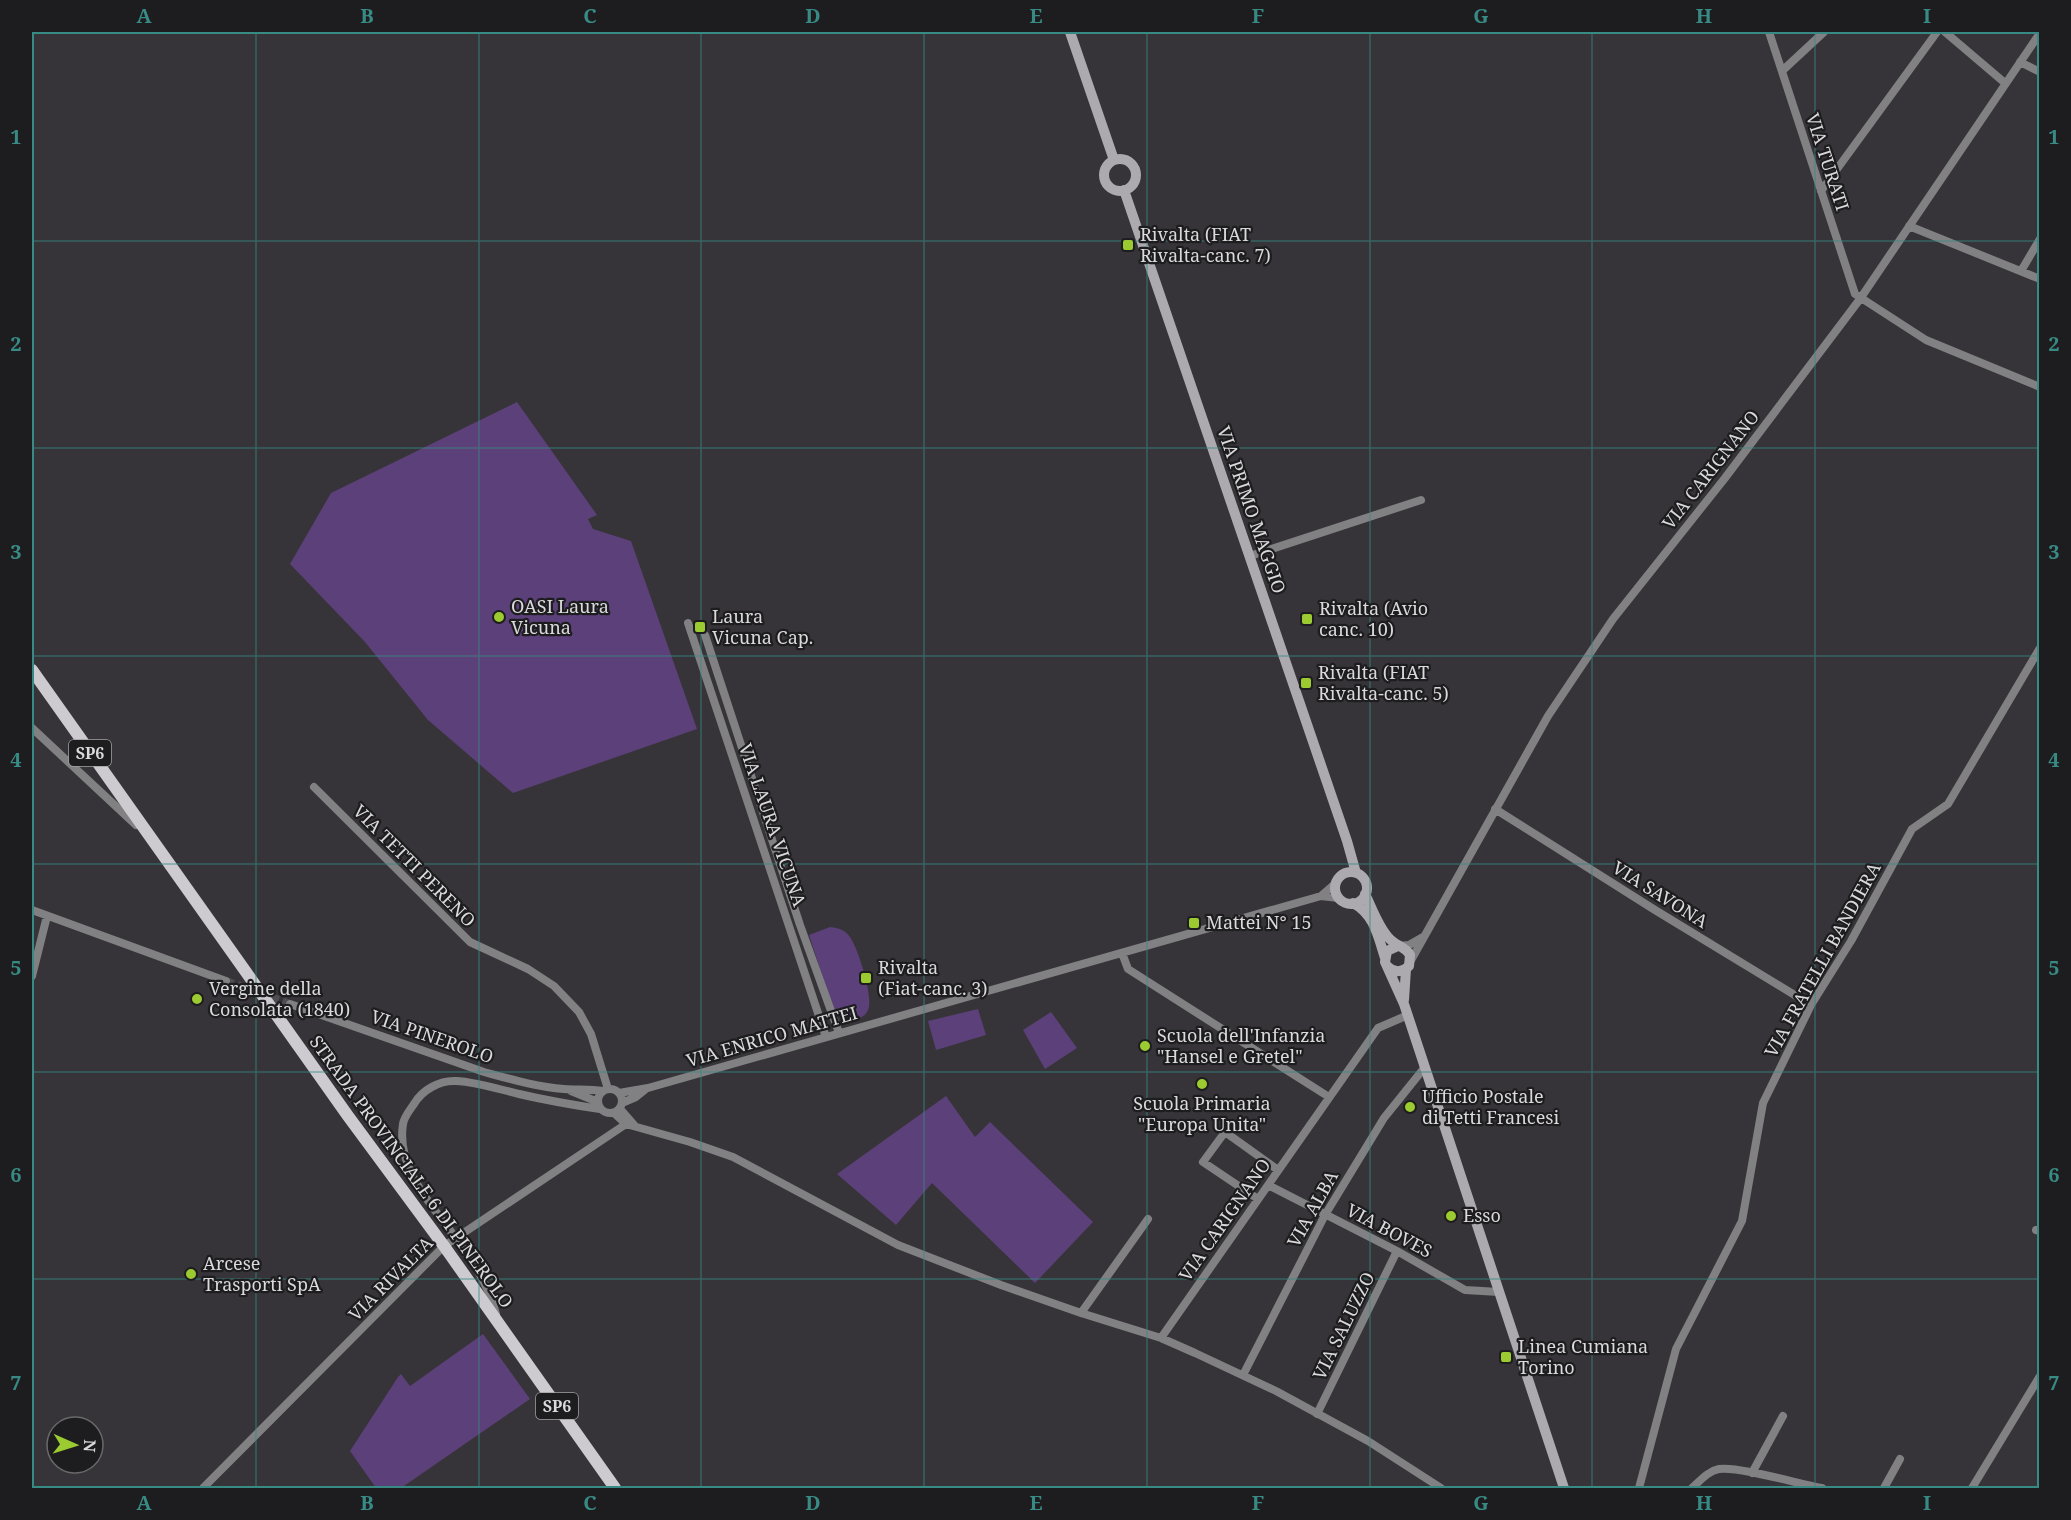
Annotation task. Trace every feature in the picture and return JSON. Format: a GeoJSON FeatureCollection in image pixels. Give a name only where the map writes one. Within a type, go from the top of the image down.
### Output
{"type":"FeatureCollection","features":[{"type":"Feature","properties":{"kind":"main road"},"geometry":{"type":"LineString","coordinates":[[1070,32],[1114,160]]}},
{"type":"Feature","properties":{"kind":"main road"},"geometry":{"type":"LineString","coordinates":[[1124,159],[1135,170],[1133,184],[1124,190],[1112,188],[1105,178],[1108,166],[1114,160],[1124,159]]}},
{"type":"Feature","properties":{"kind":"main road","name":"VIA PRIMO MAGGIO"},"geometry":{"type":"LineString","coordinates":[[1124,190],[1356,873]]}},
{"type":"Feature","properties":{"kind":"main road","name":"STRADA PROVINCIALE 6 DI PINEROLO"},"geometry":{"type":"LineString","coordinates":[[32,670],[615,1488]]}},
{"type":"Feature","properties":{"kind":"main road","name":"VIA PRIMO MAGGIO"},"geometry":{"type":"LineString","coordinates":[[1339,878],[1347,841]]}},
{"type":"Feature","properties":{"kind":"main road"},"geometry":{"type":"LineString","coordinates":[[1356,873],[1364,880],[1365,894],[1358,902],[1348,903],[1338,898],[1335,888],[1339,878],[1356,873]]}},
{"type":"Feature","properties":{"kind":"main road"},"geometry":{"type":"LineString","coordinates":[[1365,894],[1388,937],[1398,946],[1407,949],[1410,955],[1404,1004]]}},
{"type":"Feature","properties":{"kind":"main road"},"geometry":{"type":"LineString","coordinates":[[1353,903],[1364,909],[1377,932],[1386,962],[1408,1015],[1564,1488]]}},
{"type":"Feature","properties":{"kind":"main road"},"geometry":{"type":"LineString","coordinates":[[1386,962],[1390,949],[1398,946]]}},
{"type":"Feature","properties":{"kind":"main road"},"geometry":{"type":"LineString","coordinates":[[1386,962],[1395,971],[1408,965]]}},
{"type":"Feature","properties":{"kind":"street","name":"VIA TURATI"},"geometry":{"type":"LineString","coordinates":[[1770,32],[1855,293],[1860,299]]}},
{"type":"Feature","properties":{"kind":"street"},"geometry":{"type":"LineString","coordinates":[[1782,70],[1824,32]]}},
{"type":"Feature","properties":{"kind":"street"},"geometry":{"type":"LineString","coordinates":[[1821,191],[1937,32]]}},
{"type":"Feature","properties":{"kind":"street"},"geometry":{"type":"LineString","coordinates":[[1945,32],[2006,83]]}},
{"type":"Feature","properties":{"kind":"street","name":"VIA CARIGNANO"},"geometry":{"type":"LineString","coordinates":[[1408,965],[1548,716],[1613,619],[1732,468],[1860,299],[2040,33]]}},
{"type":"Feature","properties":{"kind":"street"},"geometry":{"type":"LineString","coordinates":[[2020,62],[2040,72]]}},
{"type":"Feature","properties":{"kind":"street"},"geometry":{"type":"LineString","coordinates":[[1909,226],[2040,279]]}},
{"type":"Feature","properties":{"kind":"street"},"geometry":{"type":"LineString","coordinates":[[2021,272],[2040,239]]}},
{"type":"Feature","properties":{"kind":"street"},"geometry":{"type":"LineString","coordinates":[[1860,299],[1926,340],[2040,387]]}},
{"type":"Feature","properties":{"kind":"street"},"geometry":{"type":"LineString","coordinates":[[1250,556],[1421,500]]}},
{"type":"Feature","properties":{"kind":"street","name":"VIA LAURA VICUNA"},"geometry":{"type":"LineString","coordinates":[[688,623],[826,1037]]}},
{"type":"Feature","properties":{"kind":"street","name":"VIA LAURA VICUNA"},"geometry":{"type":"LineString","coordinates":[[705,635],[800,925],[839,1033]]}},
{"type":"Feature","properties":{"kind":"street","name":"VIA FRATELLI BANDIERA"},"geometry":{"type":"LineString","coordinates":[[1639,1488],[1676,1349],[1742,1221],[1763,1103],[1811,1005],[1851,941],[1912,829],[1948,804],[2040,648]]}},
{"type":"Feature","properties":{"kind":"street"},"geometry":{"type":"LineString","coordinates":[[32,728],[149,837]]}},
{"type":"Feature","properties":{"kind":"street","name":"VIA TETTI PERENO"},"geometry":{"type":"LineString","coordinates":[[314,786],[470,942],[528,969],[554,986],[579,1012],[591,1034],[605,1090]]}},
{"type":"Feature","properties":{"kind":"street","name":"VIA SAVONA"},"geometry":{"type":"LineString","coordinates":[[1495,809],[1811,1005]]}},
{"type":"Feature","properties":{"kind":"street","name":"VIA ENRICO MATTEI"},"geometry":{"type":"LineString","coordinates":[[1321,896],[1339,878]]}},
{"type":"Feature","properties":{"kind":"street","name":"VIA ENRICO MATTEI"},"geometry":{"type":"LineString","coordinates":[[619,1093],[648,1088],[1321,896],[1338,898]]}},
{"type":"Feature","properties":{"kind":"street"},"geometry":{"type":"LineString","coordinates":[[32,910],[226,981]]}},
{"type":"Feature","properties":{"kind":"street"},"geometry":{"type":"LineString","coordinates":[[32,976],[47,916]]}},
{"type":"Feature","properties":{"kind":"street"},"geometry":{"type":"LineString","coordinates":[[1398,946],[1409,945],[1424,936]]}},
{"type":"Feature","properties":{"kind":"street"},"geometry":{"type":"LineString","coordinates":[[1122,953],[1128,969],[1329,1097]]}},
{"type":"Feature","properties":{"kind":"street","name":"VIA PINEROLO"},"geometry":{"type":"LineString","coordinates":[[290,1004],[484,1072],[514,1080],[567,1089],[605,1090],[619,1093]]}},
{"type":"Feature","properties":{"kind":"street","name":"VIA CARIGNANO"},"geometry":{"type":"LineString","coordinates":[[1161,1338],[1378,1028],[1408,1015]]}},
{"type":"Feature","properties":{"kind":"street","name":"VIA ALBA"},"geometry":{"type":"LineString","coordinates":[[1243,1376],[1325,1215],[1384,1118],[1425,1067]]}},
{"type":"Feature","properties":{"kind":"street"},"geometry":{"type":"LineString","coordinates":[[498,1324],[491,1296],[457,1239],[440,1218],[411,1173],[403,1149],[403,1122],[418,1097],[442,1082],[456,1081],[599,1105],[606,1113],[619,1108]]}},
{"type":"Feature","properties":{"kind":"street","name":"VIA ENRICO MATTEI"},"geometry":{"type":"LineString","coordinates":[[619,1108],[648,1088]]}},
{"type":"Feature","properties":{"kind":"street","name":"VIA PINEROLO"},"geometry":{"type":"LineString","coordinates":[[567,1089],[599,1105]]}},
{"type":"Feature","properties":{"kind":"street"},"geometry":{"type":"LineString","coordinates":[[599,1105],[605,1090]]}},
{"type":"Feature","properties":{"kind":"street"},"geometry":{"type":"LineString","coordinates":[[619,1093],[619,1108],[626,1124],[690,1142],[733,1158],[898,1245],[1081,1314],[1161,1338],[1317,1414],[1378,1447],[1441,1488]]}},
{"type":"Feature","properties":{"kind":"street"},"geometry":{"type":"LineString","coordinates":[[619,1108],[635,1126]]}},
{"type":"Feature","properties":{"kind":"street","name":"VIA RIVALTA"},"geometry":{"type":"LineString","coordinates":[[203,1488],[444,1246],[626,1124]]}},
{"type":"Feature","properties":{"kind":"street"},"geometry":{"type":"LineString","coordinates":[[1258,1199],[1203,1162],[1225,1132],[1278,1170]]}},
{"type":"Feature","properties":{"kind":"street","name":"VIA BOVES"},"geometry":{"type":"LineString","coordinates":[[1268,1185],[1397,1251],[1465,1290],[1499,1292]]}},
{"type":"Feature","properties":{"kind":"street"},"geometry":{"type":"LineString","coordinates":[[440,1218],[444,1246]]}},
{"type":"Feature","properties":{"kind":"street"},"geometry":{"type":"LineString","coordinates":[[1081,1314],[1148,1219]]}},
{"type":"Feature","properties":{"kind":"street","name":"VIA SALUZZO"},"geometry":{"type":"LineString","coordinates":[[1317,1414],[1397,1251]]}},
{"type":"Feature","properties":{"kind":"street"},"geometry":{"type":"LineString","coordinates":[[1972,1488],[2040,1376]]}},
{"type":"Feature","properties":{"kind":"street"},"geometry":{"type":"LineString","coordinates":[[1752,1473],[1784,1416]]}},
{"type":"Feature","properties":{"kind":"street"},"geometry":{"type":"LineString","coordinates":[[1884,1488],[1900,1459]]}},
{"type":"Feature","properties":{"kind":"street"},"geometry":{"type":"LineString","coordinates":[[1692,1488],[1710,1472],[1720,1469],[1752,1473],[1822,1488]]}},
{"type":"Feature","properties":{"kind":"shaded area","name":"OASI Laura Vicuna"},"geometry":{"type":"Polygon","coordinates":[[[517,402],[597,515],[588,519],[593,529],[631,541],[697,729],[513,793],[428,720],[365,642],[290,564],[331,493],[517,402]]]}},
{"type":"Feature","properties":{"kind":"shaded area"},"geometry":{"type":"Polygon","coordinates":[[[830,927],[846,933],[857,951],[869,995],[868,1010],[860,1018],[853,1020],[833,1008],[809,935],[830,927]]]}},
{"type":"Feature","properties":{"kind":"shaded area"},"geometry":{"type":"Polygon","coordinates":[[[978,1009],[986,1035],[936,1050],[928,1021],[978,1009]]]}},
{"type":"Feature","properties":{"kind":"shaded area"},"geometry":{"type":"Polygon","coordinates":[[[1051,1012],[1077,1048],[1045,1069],[1023,1030],[1051,1012]]]}},
{"type":"Feature","properties":{"kind":"shaded area"},"geometry":{"type":"Polygon","coordinates":[[[946,1096],[975,1137],[990,1122],[1093,1222],[1035,1283],[932,1183],[896,1225],[837,1174],[946,1096]]]}},
{"type":"Feature","properties":{"kind":"shaded area"},"geometry":{"type":"Polygon","coordinates":[[[483,1334],[530,1399],[401,1488],[376,1488],[350,1451],[398,1377],[401,1374],[410,1386],[483,1334]]]}},
{"type":"Feature","properties":{"kind":"tunnel"},"geometry":{"type":"LineString","coordinates":[[226,981],[290,1004]]}},
{"type":"Feature","properties":{"kind":"place","name":"Rivalta (FIAT Rivalta-canc. 7)"},"geometry":{"type":"Point","coordinates":[1128,245]}},
{"type":"Feature","properties":{"kind":"place","name":"OASI Laura Vicuna"},"geometry":{"type":"Point","coordinates":[499,617]}},
{"type":"Feature","properties":{"kind":"place","name":"Rivalta (Avio canc. 10)"},"geometry":{"type":"Point","coordinates":[1307,619]}},
{"type":"Feature","properties":{"kind":"place","name":"Laura Vicuna Cap."},"geometry":{"type":"Point","coordinates":[700,627]}},
{"type":"Feature","properties":{"kind":"place","name":"Rivalta (FIAT Rivalta-canc. 5)"},"geometry":{"type":"Point","coordinates":[1306,683]}},
{"type":"Feature","properties":{"kind":"place","name":"Mattei N° 15"},"geometry":{"type":"Point","coordinates":[1194,923]}},
{"type":"Feature","properties":{"kind":"place","name":"Rivalta (Fiat-canc. 3)"},"geometry":{"type":"Point","coordinates":[866,978]}},
{"type":"Feature","properties":{"kind":"place","name":"Vergine della Consolata (1840)"},"geometry":{"type":"Point","coordinates":[197,999]}},
{"type":"Feature","properties":{"kind":"place","name":"Scuola dell'Infanzia \"Hansel e Gretel\""},"geometry":{"type":"Point","coordinates":[1145,1046]}},
{"type":"Feature","properties":{"kind":"place","name":"Scuola Primaria \"Europa Unita\""},"geometry":{"type":"Point","coordinates":[1202,1084]}},
{"type":"Feature","properties":{"kind":"place","name":"Ufficio Postale di Tetti Francesi"},"geometry":{"type":"Point","coordinates":[1410,1107]}},
{"type":"Feature","properties":{"kind":"place","name":"Esso"},"geometry":{"type":"Point","coordinates":[1451,1216]}},
{"type":"Feature","properties":{"kind":"place","name":"Arcese Trasporti SpA"},"geometry":{"type":"Point","coordinates":[191,1274]}},
{"type":"Feature","properties":{"kind":"place","name":"Linea Cumiana Torino"},"geometry":{"type":"Point","coordinates":[1506,1357]}}]}
